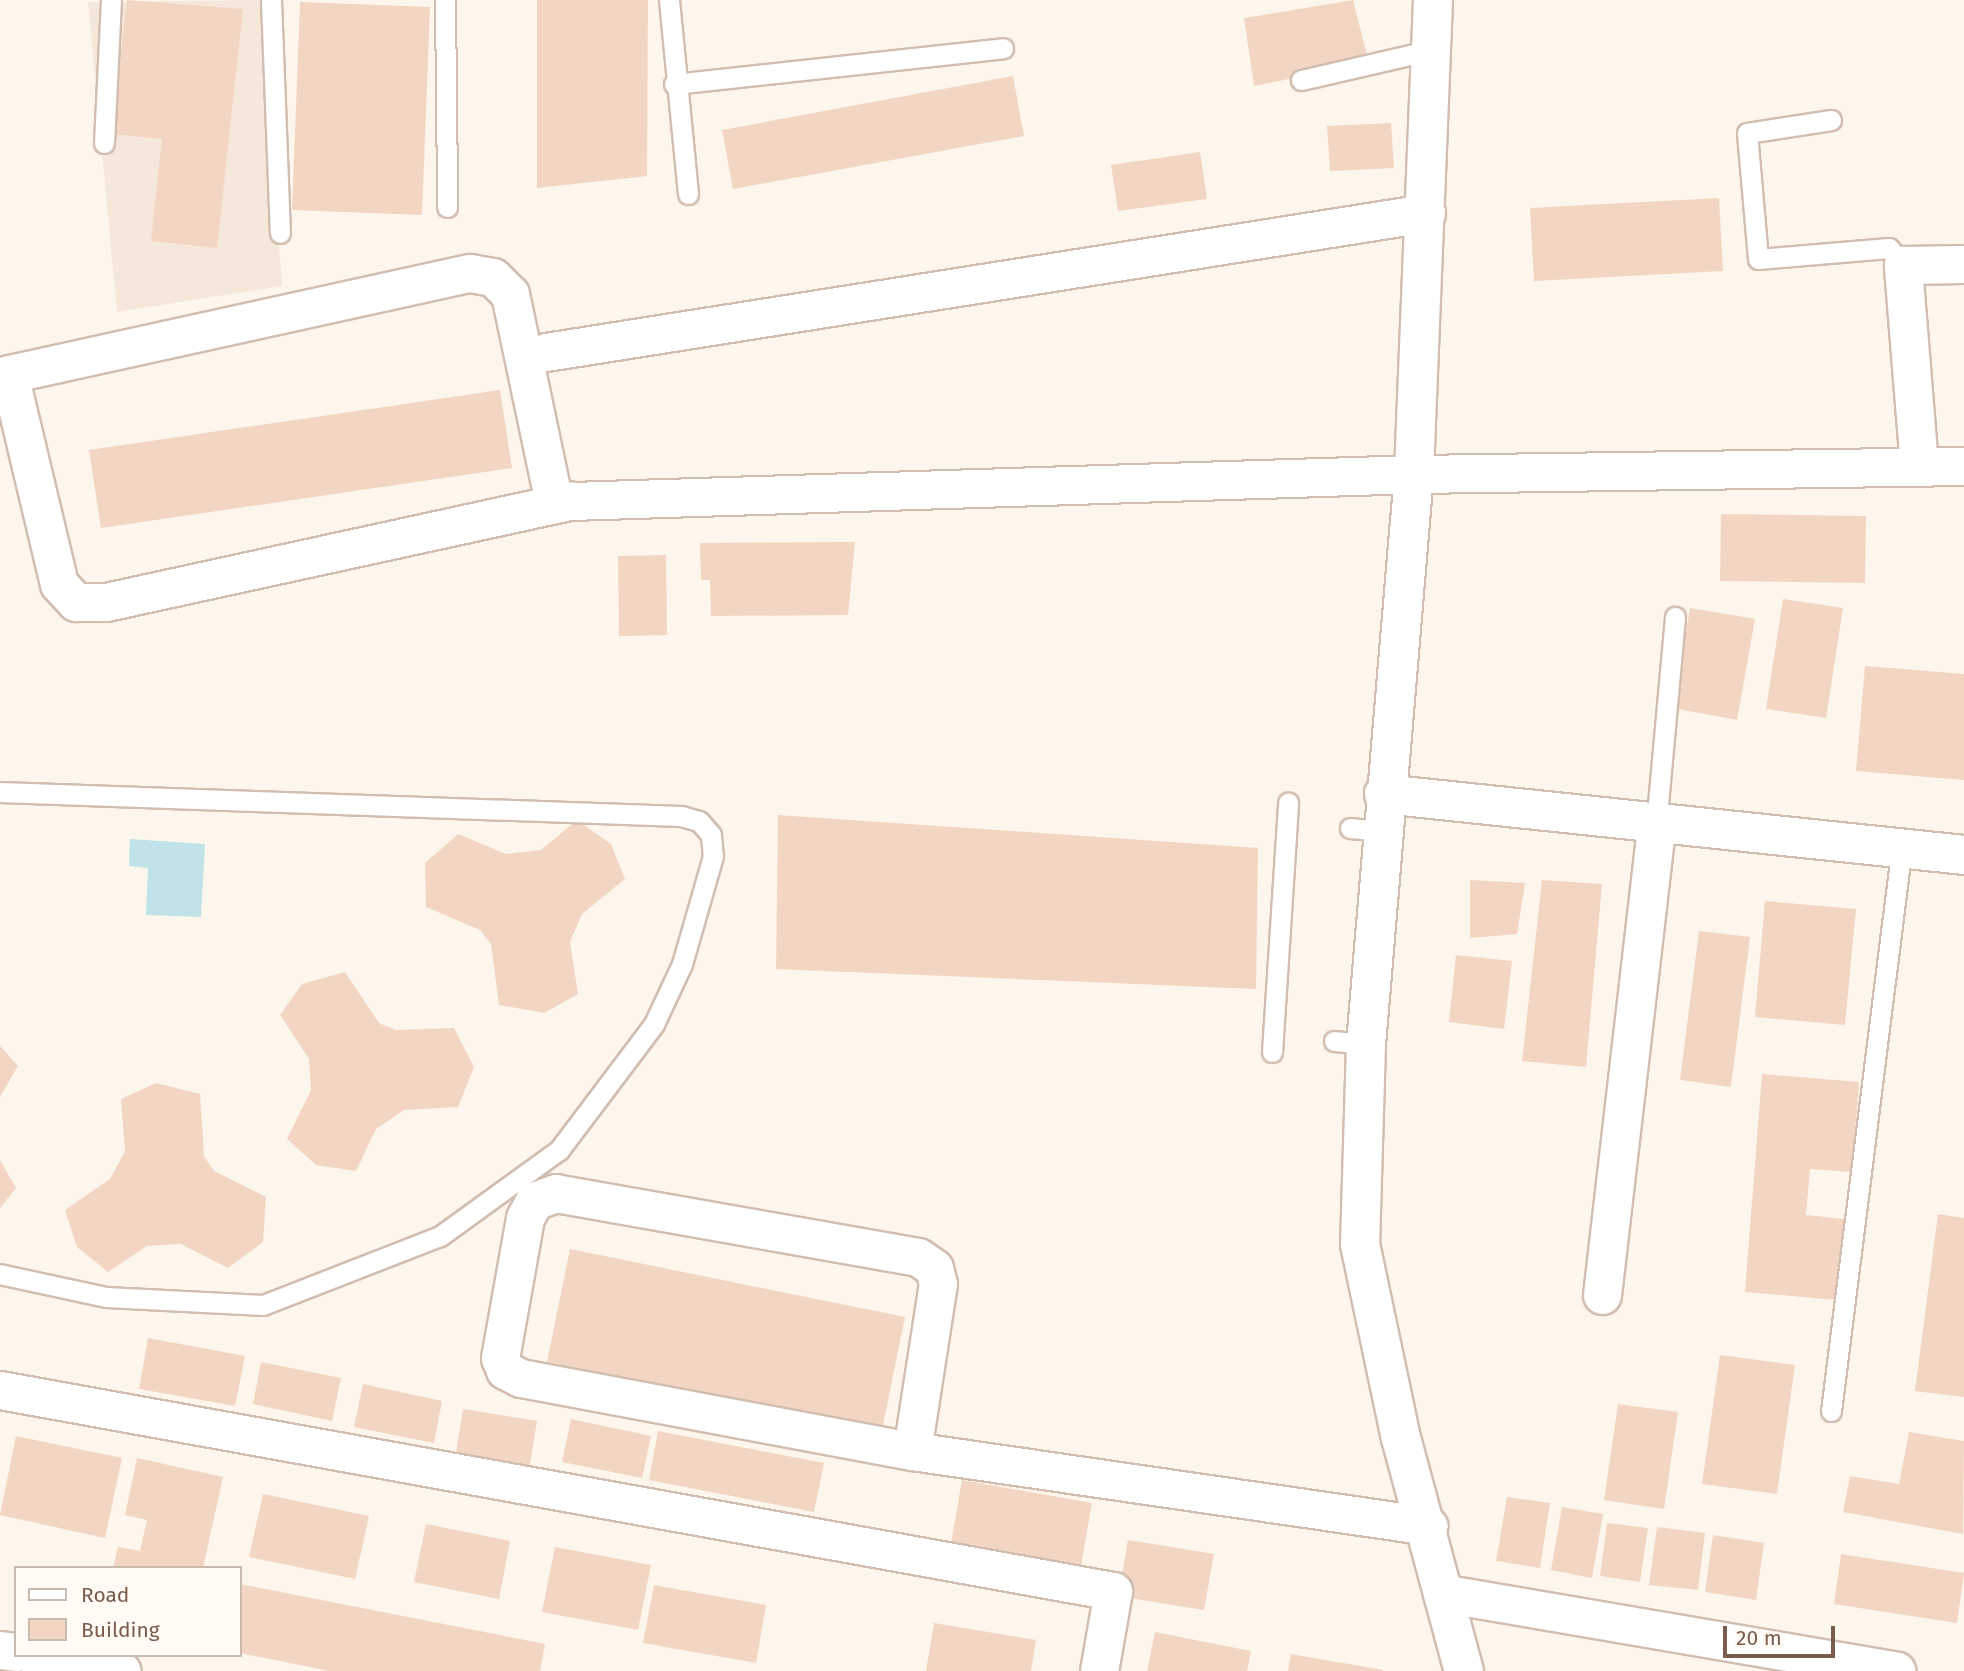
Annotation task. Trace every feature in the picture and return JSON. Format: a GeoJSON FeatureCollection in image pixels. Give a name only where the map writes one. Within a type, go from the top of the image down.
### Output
{"type":"FeatureCollection","features":[{"type":"Feature","properties":{"kind":"street"},"geometry":{"type":"LineString","coordinates":[[1433,0],[1414,474],[1384,794],[1366,830],[1350,1043],[1360,1244],[1401,1438],[1429,1526],[1442,1593],[1464,1671]]}},
{"type":"Feature","properties":{"kind":"street"},"geometry":{"type":"LineString","coordinates":[[546,352],[1426,212]]}},
{"type":"Feature","properties":{"kind":"street"},"geometry":{"type":"LineString","coordinates":[[1919,466],[1903,265],[1964,264]]}},
{"type":"Feature","properties":{"kind":"street"},"geometry":{"type":"LineString","coordinates":[[554,503],[510,294],[493,277],[470,273],[5,375],[59,584],[76,602],[106,602],[554,503],[1414,474],[1964,466]]}},
{"type":"Feature","properties":{"kind":"street"},"geometry":{"type":"LineString","coordinates":[[1384,794],[1656,826],[1740,827],[1902,845],[1964,855]]}},
{"type":"Feature","properties":{"kind":"street"},"geometry":{"type":"LineString","coordinates":[[1602,1295],[1656,826]]}},
{"type":"Feature","properties":{"kind":"street"},"geometry":{"type":"LineString","coordinates":[[912,1451],[938,1284],[926,1262],[556,1194],[534,1201],[525,1218],[500,1358],[505,1370],[912,1451],[1429,1526]]}},
{"type":"Feature","properties":{"kind":"street"},"geometry":{"type":"LineString","coordinates":[[0,1390],[1112,1591],[1099,1671]]}},
{"type":"Feature","properties":{"kind":"street"},"geometry":{"type":"LineString","coordinates":[[1442,1593],[1896,1671]]}},
{"type":"Feature","properties":{"kind":"street"},"geometry":{"type":"LineString","coordinates":[[43,1657],[122,1671]]}},
{"type":"Feature","properties":{"kind":"lane"},"geometry":{"type":"LineString","coordinates":[[104,143],[111,0]]}},
{"type":"Feature","properties":{"kind":"lane"},"geometry":{"type":"LineString","coordinates":[[271,0],[280,233]]}},
{"type":"Feature","properties":{"kind":"lane"},"geometry":{"type":"LineString","coordinates":[[445,0],[447,207]]}},
{"type":"Feature","properties":{"kind":"lane"},"geometry":{"type":"LineString","coordinates":[[669,0],[674,84],[688,194]]}},
{"type":"Feature","properties":{"kind":"lane"},"geometry":{"type":"LineString","coordinates":[[674,84],[1003,48]]}},
{"type":"Feature","properties":{"kind":"lane"},"geometry":{"type":"LineString","coordinates":[[1301,80],[1431,50]]}},
{"type":"Feature","properties":{"kind":"lane"},"geometry":{"type":"LineString","coordinates":[[1831,120],[1747,133],[1758,259],[1889,248],[1903,265]]}},
{"type":"Feature","properties":{"kind":"lane"},"geometry":{"type":"LineString","coordinates":[[1656,826],[1675,617]]}},
{"type":"Feature","properties":{"kind":"lane"},"geometry":{"type":"LineString","coordinates":[[0,792],[681,816],[699,821],[711,835],[713,856],[682,964],[654,1024],[559,1150],[440,1236],[263,1306],[106,1297],[0,1274]]}},
{"type":"Feature","properties":{"kind":"lane"},"geometry":{"type":"LineString","coordinates":[[1272,1052],[1288,803]]}},
{"type":"Feature","properties":{"kind":"lane"},"geometry":{"type":"LineString","coordinates":[[1831,1410],[1902,845]]}},
{"type":"Feature","properties":{"kind":"shaded area"},"geometry":{"type":"Polygon","coordinates":[[[262,0],[282,286],[117,312],[88,2],[262,0]]]}},
{"type":"Feature","properties":{"kind":"water"},"geometry":{"type":"Polygon","coordinates":[[[130,839],[205,844],[201,917],[146,915],[148,868],[129,866],[130,839]]]}},
{"type":"Feature","properties":{"kind":"building"},"geometry":{"type":"Polygon","coordinates":[[[127,0],[243,9],[217,248],[151,241],[162,139],[112,134],[127,0]]]}},
{"type":"Feature","properties":{"kind":"building"},"geometry":{"type":"Polygon","coordinates":[[[537,0],[648,0],[647,176],[537,188],[537,0]]]}},
{"type":"Feature","properties":{"kind":"building"},"geometry":{"type":"Polygon","coordinates":[[[1353,0],[1369,63],[1254,86],[1244,18],[1353,0]]]}},
{"type":"Feature","properties":{"kind":"building"},"geometry":{"type":"Polygon","coordinates":[[[300,2],[430,7],[422,215],[292,210],[300,2]]]}},
{"type":"Feature","properties":{"kind":"building"},"geometry":{"type":"Polygon","coordinates":[[[1013,76],[1024,136],[733,189],[722,130],[1013,76]]]}},
{"type":"Feature","properties":{"kind":"building"},"geometry":{"type":"Polygon","coordinates":[[[1391,123],[1394,168],[1330,171],[1327,126],[1391,123]]]}},
{"type":"Feature","properties":{"kind":"building"},"geometry":{"type":"Polygon","coordinates":[[[1200,152],[1207,199],[1118,211],[1111,165],[1200,152]]]}},
{"type":"Feature","properties":{"kind":"building"},"geometry":{"type":"Polygon","coordinates":[[[1719,198],[1723,271],[1534,281],[1530,208],[1719,198]]]}},
{"type":"Feature","properties":{"kind":"building"},"geometry":{"type":"Polygon","coordinates":[[[500,390],[512,468],[101,528],[89,450],[500,390]]]}},
{"type":"Feature","properties":{"kind":"building"},"geometry":{"type":"Polygon","coordinates":[[[1721,514],[1866,516],[1865,583],[1720,581],[1721,514]]]}},
{"type":"Feature","properties":{"kind":"building"},"geometry":{"type":"Polygon","coordinates":[[[855,542],[848,615],[711,616],[710,580],[701,580],[700,543],[855,542]]]}},
{"type":"Feature","properties":{"kind":"building"},"geometry":{"type":"Polygon","coordinates":[[[666,555],[667,635],[619,636],[618,556],[666,555]]]}},
{"type":"Feature","properties":{"kind":"building"},"geometry":{"type":"Polygon","coordinates":[[[1783,599],[1843,608],[1826,718],[1766,709],[1783,599]]]}},
{"type":"Feature","properties":{"kind":"building"},"geometry":{"type":"Polygon","coordinates":[[[1690,608],[1755,619],[1737,720],[1673,708],[1690,608]]]}},
{"type":"Feature","properties":{"kind":"building"},"geometry":{"type":"Polygon","coordinates":[[[1865,666],[1964,674],[1964,780],[1856,771],[1865,666]]]}},
{"type":"Feature","properties":{"kind":"building"},"geometry":{"type":"Polygon","coordinates":[[[778,815],[1258,848],[1256,989],[776,969],[778,815]]]}},
{"type":"Feature","properties":{"kind":"building"},"geometry":{"type":"Polygon","coordinates":[[[577,820],[611,844],[625,879],[582,914],[570,942],[578,994],[544,1013],[499,1005],[491,944],[480,930],[426,907],[425,863],[458,834],[506,854],[541,850],[577,820]]]}},
{"type":"Feature","properties":{"kind":"building"},"geometry":{"type":"Polygon","coordinates":[[[1470,880],[1525,883],[1517,934],[1470,938],[1470,880]]]}},
{"type":"Feature","properties":{"kind":"building"},"geometry":{"type":"Polygon","coordinates":[[[1542,880],[1602,884],[1586,1067],[1522,1061],[1542,880]]]}},
{"type":"Feature","properties":{"kind":"building"},"geometry":{"type":"Polygon","coordinates":[[[1765,901],[1856,909],[1845,1025],[1755,1017],[1765,901]]]}},
{"type":"Feature","properties":{"kind":"building"},"geometry":{"type":"Polygon","coordinates":[[[1699,931],[1750,937],[1731,1087],[1680,1080],[1699,931]]]}},
{"type":"Feature","properties":{"kind":"building"},"geometry":{"type":"Polygon","coordinates":[[[1456,955],[1512,961],[1504,1029],[1449,1022],[1456,955]]]}},
{"type":"Feature","properties":{"kind":"building"},"geometry":{"type":"Polygon","coordinates":[[[345,972],[379,1023],[396,1030],[454,1028],[474,1067],[458,1107],[404,1110],[376,1129],[356,1171],[316,1165],[287,1139],[311,1090],[309,1059],[280,1015],[302,984],[345,972]]]}},
{"type":"Feature","properties":{"kind":"building"},"geometry":{"type":"Polygon","coordinates":[[[0,1046],[18,1066],[0,1097],[0,1046]]]}},
{"type":"Feature","properties":{"kind":"building"},"geometry":{"type":"Polygon","coordinates":[[[1762,1074],[1859,1082],[1852,1172],[1810,1169],[1806,1215],[1844,1219],[1837,1300],[1745,1292],[1762,1074]]]}},
{"type":"Feature","properties":{"kind":"building"},"geometry":{"type":"Polygon","coordinates":[[[156,1083],[200,1094],[204,1156],[214,1171],[266,1197],[263,1242],[228,1268],[181,1244],[147,1246],[108,1272],[77,1247],[65,1210],[110,1179],[125,1151],[121,1099],[156,1083]]]}},
{"type":"Feature","properties":{"kind":"building"},"geometry":{"type":"Polygon","coordinates":[[[0,1160],[16,1188],[0,1208],[0,1160]]]}},
{"type":"Feature","properties":{"kind":"building"},"geometry":{"type":"Polygon","coordinates":[[[1938,1214],[1964,1218],[1964,1397],[1915,1391],[1938,1214]]]}},
{"type":"Feature","properties":{"kind":"building"},"geometry":{"type":"Polygon","coordinates":[[[570,1249],[905,1317],[882,1430],[547,1362],[570,1249]]]}},
{"type":"Feature","properties":{"kind":"building"},"geometry":{"type":"Polygon","coordinates":[[[148,1338],[245,1356],[235,1406],[139,1389],[148,1338]]]}},
{"type":"Feature","properties":{"kind":"building"},"geometry":{"type":"Polygon","coordinates":[[[1720,1355],[1795,1365],[1777,1494],[1702,1484],[1720,1355]]]}},
{"type":"Feature","properties":{"kind":"building"},"geometry":{"type":"Polygon","coordinates":[[[261,1362],[341,1378],[332,1421],[253,1404],[261,1362]]]}},
{"type":"Feature","properties":{"kind":"building"},"geometry":{"type":"Polygon","coordinates":[[[363,1384],[442,1401],[434,1443],[354,1427],[363,1384]]]}},
{"type":"Feature","properties":{"kind":"building"},"geometry":{"type":"Polygon","coordinates":[[[1618,1404],[1678,1412],[1664,1509],[1604,1500],[1618,1404]]]}},
{"type":"Feature","properties":{"kind":"building"},"geometry":{"type":"Polygon","coordinates":[[[463,1409],[537,1421],[529,1471],[455,1458],[463,1409]]]}},
{"type":"Feature","properties":{"kind":"building"},"geometry":{"type":"Polygon","coordinates":[[[571,1419],[651,1436],[642,1478],[562,1462],[571,1419]]]}},
{"type":"Feature","properties":{"kind":"building"},"geometry":{"type":"Polygon","coordinates":[[[658,1431],[824,1463],[814,1512],[649,1480],[658,1431]]]}},
{"type":"Feature","properties":{"kind":"building"},"geometry":{"type":"Polygon","coordinates":[[[1909,1432],[1964,1441],[1963,1534],[1843,1512],[1850,1476],[1899,1484],[1909,1432]]]}},
{"type":"Feature","properties":{"kind":"building"},"geometry":{"type":"Polygon","coordinates":[[[16,1436],[122,1458],[105,1538],[0,1515],[16,1436]]]}},
{"type":"Feature","properties":{"kind":"building"},"geometry":{"type":"Polygon","coordinates":[[[137,1458],[223,1477],[203,1566],[113,1566],[118,1547],[140,1551],[147,1520],[125,1515],[137,1458]]]}},
{"type":"Feature","properties":{"kind":"building"},"geometry":{"type":"Polygon","coordinates":[[[962,1480],[1092,1503],[1081,1566],[951,1543],[962,1480]]]}},
{"type":"Feature","properties":{"kind":"building"},"geometry":{"type":"Polygon","coordinates":[[[263,1494],[369,1516],[355,1579],[249,1557],[263,1494]]]}},
{"type":"Feature","properties":{"kind":"building"},"geometry":{"type":"Polygon","coordinates":[[[1507,1497],[1550,1503],[1540,1568],[1496,1561],[1507,1497]]]}},
{"type":"Feature","properties":{"kind":"building"},"geometry":{"type":"Polygon","coordinates":[[[1562,1507],[1603,1514],[1592,1578],[1551,1570],[1562,1507]]]}},
{"type":"Feature","properties":{"kind":"building"},"geometry":{"type":"Polygon","coordinates":[[[1607,1523],[1648,1528],[1640,1582],[1600,1576],[1607,1523]]]}},
{"type":"Feature","properties":{"kind":"building"},"geometry":{"type":"Polygon","coordinates":[[[426,1524],[510,1541],[499,1599],[414,1582],[426,1524]]]}},
{"type":"Feature","properties":{"kind":"building"},"geometry":{"type":"Polygon","coordinates":[[[1657,1527],[1705,1533],[1698,1590],[1649,1585],[1657,1527]]]}},
{"type":"Feature","properties":{"kind":"building"},"geometry":{"type":"Polygon","coordinates":[[[1713,1535],[1764,1543],[1756,1600],[1705,1592],[1713,1535]]]}},
{"type":"Feature","properties":{"kind":"building"},"geometry":{"type":"Polygon","coordinates":[[[1128,1540],[1214,1554],[1204,1610],[1118,1596],[1128,1540]]]}},
{"type":"Feature","properties":{"kind":"building"},"geometry":{"type":"Polygon","coordinates":[[[555,1547],[651,1565],[638,1630],[542,1612],[555,1547]]]}},
{"type":"Feature","properties":{"kind":"building"},"geometry":{"type":"Polygon","coordinates":[[[1841,1554],[1964,1573],[1957,1623],[1834,1604],[1841,1554]]]}},
{"type":"Feature","properties":{"kind":"building"},"geometry":{"type":"Polygon","coordinates":[[[242,1584],[545,1644],[540,1671],[329,1671],[242,1653],[242,1584]]]}},
{"type":"Feature","properties":{"kind":"building"},"geometry":{"type":"Polygon","coordinates":[[[654,1585],[766,1605],[756,1663],[643,1643],[654,1585]]]}},
{"type":"Feature","properties":{"kind":"building"},"geometry":{"type":"Polygon","coordinates":[[[934,1623],[1036,1640],[1031,1671],[926,1671],[934,1623]]]}},
{"type":"Feature","properties":{"kind":"building"},"geometry":{"type":"Polygon","coordinates":[[[1155,1632],[1251,1651],[1247,1671],[1147,1671],[1155,1632]]]}},
{"type":"Feature","properties":{"kind":"building"},"geometry":{"type":"Polygon","coordinates":[[[1291,1654],[1383,1670],[1383,1671],[1288,1671],[1291,1654]]]}}]}
